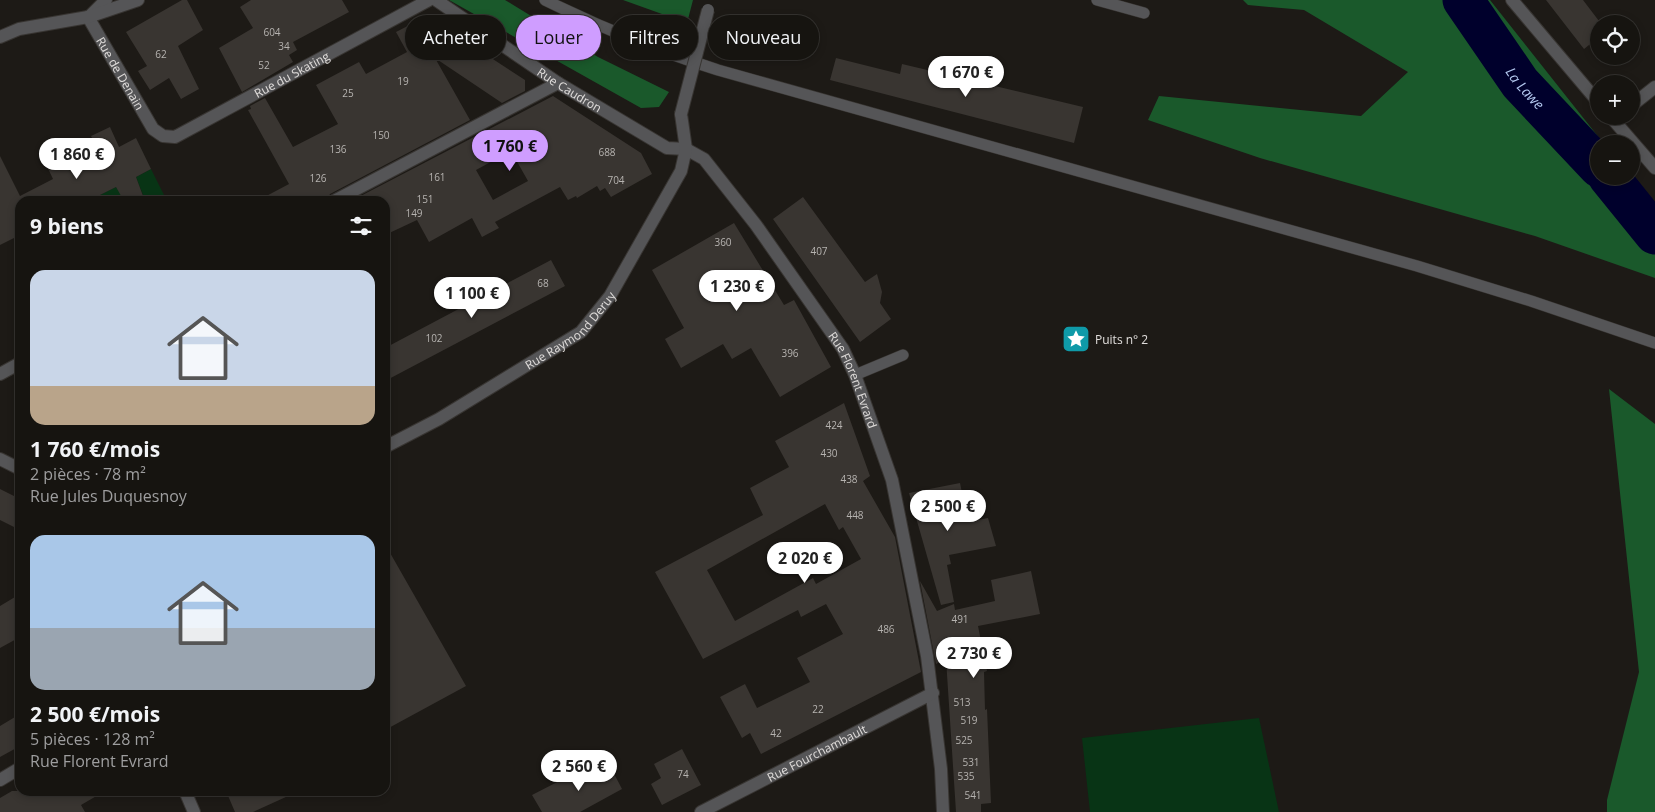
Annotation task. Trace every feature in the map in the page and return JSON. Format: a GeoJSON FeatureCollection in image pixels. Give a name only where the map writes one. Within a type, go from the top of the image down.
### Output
{"type":"FeatureCollection","features":[{"type":"Feature","properties":{"kind":"street"},"geometry":{"type":"LineString","coordinates":[[88,17],[106,0]]}},
{"type":"Feature","properties":{"kind":"street"},"geometry":{"type":"LineString","coordinates":[[0,37],[19,29],[88,17],[138,0]]}},
{"type":"Feature","properties":{"kind":"street","name":"Rue du Skating"},"geometry":{"type":"LineString","coordinates":[[153,129],[163,136],[175,137],[428,0]]}},
{"type":"Feature","properties":{"kind":"street","name":"Rue Caudron"},"geometry":{"type":"LineString","coordinates":[[436,0],[558,83],[667,148],[686,149]]}},
{"type":"Feature","properties":{"kind":"street"},"geometry":{"type":"LineString","coordinates":[[1512,0],[1590,92]]}},
{"type":"Feature","properties":{"kind":"street"},"geometry":{"type":"LineString","coordinates":[[686,149],[681,114],[709,5]]}},
{"type":"Feature","properties":{"kind":"street","name":"Rue de Denain"},"geometry":{"type":"LineString","coordinates":[[88,17],[153,129]]}},
{"type":"Feature","properties":{"kind":"street"},"geometry":{"type":"LineString","coordinates":[[343,196],[558,83]]}},
{"type":"Feature","properties":{"kind":"street"},"geometry":{"type":"LineString","coordinates":[[1640,99],[1655,87]]}},
{"type":"Feature","properties":{"kind":"street"},"geometry":{"type":"LineString","coordinates":[[1620,125],[1655,168]]}},
{"type":"Feature","properties":{"kind":"street","name":"Rue Florent Evrard"},"geometry":{"type":"LineString","coordinates":[[686,149],[704,159],[756,225],[843,349],[855,375],[892,480],[933,693],[943,812]]}},
{"type":"Feature","properties":{"kind":"street","name":"Rue Raymond Deruy"},"geometry":{"type":"LineString","coordinates":[[390,444],[439,419],[581,332],[610,296],[625,271],[681,171],[686,149]]}},
{"type":"Feature","properties":{"kind":"street"},"geometry":{"type":"LineString","coordinates":[[0,374],[15,366]]}},
{"type":"Feature","properties":{"kind":"street"},"geometry":{"type":"LineString","coordinates":[[0,459],[15,466]]}},
{"type":"Feature","properties":{"kind":"street","name":"Rue Fourchambault"},"geometry":{"type":"LineString","coordinates":[[701,812],[933,693]]}},
{"type":"Feature","properties":{"kind":"street"},"geometry":{"type":"LineString","coordinates":[[0,780],[15,771]]}},
{"type":"Feature","properties":{"kind":"street"},"geometry":{"type":"LineString","coordinates":[[187,796],[194,812]]}},
{"type":"Feature","properties":{"kind":"lane"},"geometry":{"type":"LineString","coordinates":[[545,0],[604,29],[649,47],[718,70],[1417,266],[1531,301],[1655,343]]}},
{"type":"Feature","properties":{"kind":"lane"},"geometry":{"type":"LineString","coordinates":[[1097,0],[1144,13]]}},
{"type":"Feature","properties":{"kind":"lane"},"geometry":{"type":"LineString","coordinates":[[855,375],[903,355]]}},
{"type":"Feature","properties":{"kind":"green space"},"geometry":{"type":"Polygon","coordinates":[[[449,0],[505,0],[529,15],[516,15],[516,38],[506,32],[506,15],[476,15],[449,0]]]}},
{"type":"Feature","properties":{"kind":"green space"},"geometry":{"type":"Polygon","coordinates":[[[623,0],[693,0],[689,15],[665,15],[623,0]]]}},
{"type":"Feature","properties":{"kind":"green space"},"geometry":{"type":"Polygon","coordinates":[[[1243,0],[1490,0],[1597,135],[1590,135],[1590,185],[1638,185],[1655,206],[1655,278],[1535,236],[1260,158],[1148,120],[1159,96],[1361,116],[1408,72],[1304,10],[1248,5],[1243,0]]]}},
{"type":"Feature","properties":{"kind":"green space"},"geometry":{"type":"Polygon","coordinates":[[[601,58],[669,92],[659,107],[641,108],[556,60],[601,60],[601,58]]]}},
{"type":"Feature","properties":{"kind":"green space"},"geometry":{"type":"Polygon","coordinates":[[[151,169],[164,196],[141,196],[143,195],[136,177],[151,169]]]}},
{"type":"Feature","properties":{"kind":"green space"},"geometry":{"type":"Polygon","coordinates":[[[116,187],[122,196],[98,196],[116,187]]]}},
{"type":"Feature","properties":{"kind":"green space"},"geometry":{"type":"Polygon","coordinates":[[[1609,389],[1655,424],[1655,812],[1607,812],[1607,800],[1639,672],[1609,389]]]}},
{"type":"Feature","properties":{"kind":"green space"},"geometry":{"type":"Polygon","coordinates":[[[1259,718],[1279,812],[1090,812],[1082,738],[1259,718]]]}},
{"type":"Feature","properties":{"kind":"building"},"geometry":{"type":"Polygon","coordinates":[[[182,0],[187,0],[203,30],[178,46],[199,89],[181,99],[169,78],[150,90],[138,71],[147,66],[126,32],[182,0]]]}},
{"type":"Feature","properties":{"kind":"building"},"geometry":{"type":"Polygon","coordinates":[[[251,0],[342,0],[349,12],[293,42],[297,50],[289,55],[293,62],[242,92],[219,48],[253,28],[240,7],[251,0]]]}},
{"type":"Feature","properties":{"kind":"building"},"geometry":{"type":"Polygon","coordinates":[[[1546,0],[1583,0],[1594,15],[1590,15],[1590,44],[1584,49],[1546,0]]]}},
{"type":"Feature","properties":{"kind":"building"},"geometry":{"type":"Polygon","coordinates":[[[405,27],[405,48],[396,32],[405,27]]]}},
{"type":"Feature","properties":{"kind":"building"},"geometry":{"type":"Polygon","coordinates":[[[405,53],[405,60],[436,60],[470,120],[329,196],[266,196],[289,184],[248,110],[251,109],[250,106],[265,98],[293,147],[338,124],[316,85],[359,62],[366,74],[405,53]]]}},
{"type":"Feature","properties":{"kind":"building"},"geometry":{"type":"Polygon","coordinates":[[[836,58],[900,74],[902,64],[1083,107],[1074,143],[830,80],[836,58]]]}},
{"type":"Feature","properties":{"kind":"building"},"geometry":{"type":"Polygon","coordinates":[[[438,60],[494,60],[525,80],[525,91],[502,103],[438,60]]]}},
{"type":"Feature","properties":{"kind":"building"},"geometry":{"type":"Polygon","coordinates":[[[553,96],[641,153],[652,174],[611,197],[605,188],[600,191],[597,186],[577,198],[576,196],[568,200],[560,187],[495,222],[499,228],[482,237],[472,218],[429,242],[417,220],[390,233],[390,196],[361,196],[553,96]],[[511,151],[476,170],[493,200],[528,181],[511,151]]]}},
{"type":"Feature","properties":{"kind":"building"},"geometry":{"type":"Polygon","coordinates":[[[110,127],[119,147],[136,138],[151,169],[136,177],[143,196],[121,196],[116,187],[98,196],[20,196],[53,179],[43,158],[59,150],[70,171],[101,156],[91,136],[110,127]]]}},
{"type":"Feature","properties":{"kind":"building"},"geometry":{"type":"Polygon","coordinates":[[[0,156],[20,196],[15,196],[15,238],[0,245],[0,156]]]}},
{"type":"Feature","properties":{"kind":"building"},"geometry":{"type":"Polygon","coordinates":[[[803,197],[865,282],[877,274],[882,292],[880,303],[891,319],[860,342],[773,219],[803,197]]]}},
{"type":"Feature","properties":{"kind":"building"},"geometry":{"type":"Polygon","coordinates":[[[734,223],[784,305],[794,300],[831,367],[780,397],[751,348],[732,359],[723,344],[681,368],[665,339],[684,328],[652,270],[734,223]]]}},
{"type":"Feature","properties":{"kind":"building"},"geometry":{"type":"Polygon","coordinates":[[[551,260],[565,286],[390,378],[390,345],[551,260]]]}},
{"type":"Feature","properties":{"kind":"building"},"geometry":{"type":"Polygon","coordinates":[[[844,403],[870,476],[863,481],[895,537],[921,672],[761,754],[750,733],[742,738],[720,697],[745,684],[757,708],[810,682],[797,658],[843,634],[826,604],[801,617],[798,610],[703,659],[655,572],[763,515],[750,488],[789,467],[775,441],[844,403]],[[825,504],[707,570],[735,621],[813,578],[816,584],[861,559],[843,527],[839,530],[825,504]]]}},
{"type":"Feature","properties":{"kind":"building"},"geometry":{"type":"Polygon","coordinates":[[[960,483],[968,522],[988,518],[996,546],[949,555],[951,564],[947,565],[954,602],[941,605],[909,493],[960,483]]]}},
{"type":"Feature","properties":{"kind":"building"},"geometry":{"type":"Polygon","coordinates":[[[0,489],[15,496],[15,528],[0,520],[0,489]]]}},
{"type":"Feature","properties":{"kind":"building"},"geometry":{"type":"Polygon","coordinates":[[[390,553],[466,686],[390,727],[390,553]]]}},
{"type":"Feature","properties":{"kind":"building"},"geometry":{"type":"Polygon","coordinates":[[[1031,571],[1040,614],[978,626],[987,671],[984,672],[985,710],[987,709],[991,803],[981,804],[981,812],[956,812],[946,659],[936,664],[920,581],[937,611],[954,604],[955,610],[995,601],[991,580],[1031,571]]]}},
{"type":"Feature","properties":{"kind":"building"},"geometry":{"type":"Polygon","coordinates":[[[15,597],[15,640],[0,648],[0,606],[15,597]]]}},
{"type":"Feature","properties":{"kind":"building"},"geometry":{"type":"Polygon","coordinates":[[[15,717],[15,749],[0,757],[0,726],[15,717]]]}},
{"type":"Feature","properties":{"kind":"building"},"geometry":{"type":"Polygon","coordinates":[[[682,749],[701,785],[662,805],[651,784],[661,778],[654,764],[682,749]]]}},
{"type":"Feature","properties":{"kind":"building"},"geometry":{"type":"Polygon","coordinates":[[[608,762],[622,789],[580,812],[542,812],[532,795],[569,776],[572,782],[608,762]]]}},
{"type":"Feature","properties":{"kind":"building"},"geometry":{"type":"Polygon","coordinates":[[[12,791],[15,791],[15,796],[96,796],[81,805],[85,812],[0,812],[0,798],[12,791]]]}},
{"type":"Feature","properties":{"kind":"building"},"geometry":{"type":"Polygon","coordinates":[[[228,796],[288,796],[253,812],[235,812],[228,796]]]}},
{"type":"Feature","properties":{"kind":"waterway","name":"La Lawe"},"geometry":{"type":"LineString","coordinates":[[1463,0],[1520,83],[1590,157]]}},
{"type":"Feature","properties":{"kind":"waterway","name":"La Lawe"},"geometry":{"type":"LineString","coordinates":[[1615,185],[1655,234]]}},
{"type":"Feature","properties":{"kind":"place","name":"Puits n° 2"},"geometry":{"type":"Point","coordinates":[1076,339]}}]}
